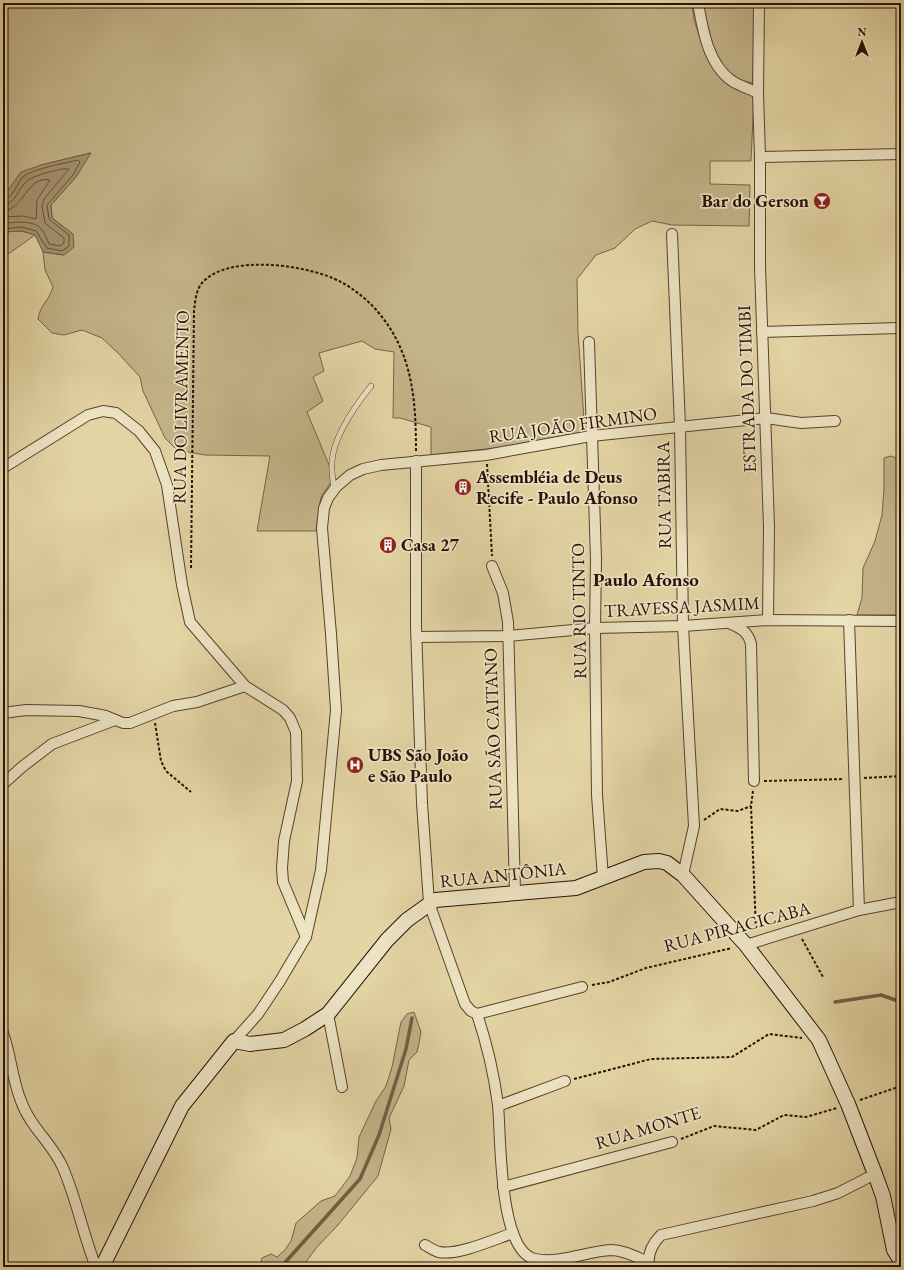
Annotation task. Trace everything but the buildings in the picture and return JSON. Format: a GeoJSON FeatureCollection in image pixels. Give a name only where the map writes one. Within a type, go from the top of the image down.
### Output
{"type":"FeatureCollection","features":[{"type":"Feature","properties":{"kind":"street"},"geometry":{"type":"LineString","coordinates":[[698,3],[706,42],[722,72],[733,82],[758,93]]}},
{"type":"Feature","properties":{"kind":"street","name":"ESTRADA DO TIMBI"},"geometry":{"type":"LineString","coordinates":[[759,3],[758,93],[760,158],[760,267],[769,527],[768,620]]}},
{"type":"Feature","properties":{"kind":"street"},"geometry":{"type":"LineString","coordinates":[[760,158],[901,154]]}},
{"type":"Feature","properties":{"kind":"street","name":"RUA TABIRA"},"geometry":{"type":"LineString","coordinates":[[672,234],[680,426],[683,626],[694,826],[684,875]]}},
{"type":"Feature","properties":{"kind":"street"},"geometry":{"type":"LineString","coordinates":[[762,332],[899,328]]}},
{"type":"Feature","properties":{"kind":"street","name":"RUA RIO TINTO"},"geometry":{"type":"LineString","coordinates":[[590,342],[591,436],[596,559],[595,628],[597,795],[603,878]]}},
{"type":"Feature","properties":{"kind":"street"},"geometry":{"type":"LineString","coordinates":[[3,468],[95,412],[103,411],[116,413],[129,422],[155,451],[161,465],[172,508],[182,585],[190,622],[246,686],[283,710],[290,718],[296,732],[297,781],[284,841],[282,868],[283,882],[306,937]]}},
{"type":"Feature","properties":{"kind":"street","name":"RUA JOÃO FIRMINO"},"geometry":{"type":"LineString","coordinates":[[331,494],[350,475],[363,469],[381,465],[486,455],[591,436],[636,433],[680,426],[766,418],[801,423],[836,421]]}},
{"type":"Feature","properties":{"kind":"street"},"geometry":{"type":"LineString","coordinates":[[416,461],[417,637],[422,804],[429,903],[465,1004],[471,1011],[477,1014],[582,987]]}},
{"type":"Feature","properties":{"kind":"street"},"geometry":{"type":"LineString","coordinates":[[102,1267],[182,1106],[234,1041],[258,1014],[276,988],[306,937],[321,870],[336,710],[332,634],[322,538],[324,508],[331,494]]}},
{"type":"Feature","properties":{"kind":"street","name":"RUA SÃO CAITANO"},"geometry":{"type":"LineString","coordinates":[[492,566],[505,600],[508,622],[507,636],[515,893]]}},
{"type":"Feature","properties":{"kind":"street","name":"TRAVESSA JASMIM"},"geometry":{"type":"LineString","coordinates":[[417,637],[507,636],[595,628],[683,626],[768,620],[901,621]]}},
{"type":"Feature","properties":{"kind":"street"},"geometry":{"type":"LineString","coordinates":[[849,620],[859,910]]}},
{"type":"Feature","properties":{"kind":"street"},"geometry":{"type":"LineString","coordinates":[[729,623],[745,631],[749,636],[751,644],[754,781]]}},
{"type":"Feature","properties":{"kind":"street"},"geometry":{"type":"LineString","coordinates":[[3,713],[26,710],[79,711],[94,713],[123,723],[130,723],[173,706],[197,702],[246,686]]}},
{"type":"Feature","properties":{"kind":"street"},"geometry":{"type":"LineString","coordinates":[[3,784],[52,744],[115,720]]}},
{"type":"Feature","properties":{"kind":"street","name":"RUA ANTÔNIA"},"geometry":{"type":"LineString","coordinates":[[234,1041],[250,1044],[284,1040],[305,1029],[328,1014],[387,940],[407,920],[429,903],[443,899],[576,888],[631,866],[659,861],[667,863],[684,875],[751,943],[819,1040],[848,1104],[875,1174],[882,1196],[894,1250],[901,1261]]}},
{"type":"Feature","properties":{"kind":"street","name":"RUA PIRACICABA"},"geometry":{"type":"LineString","coordinates":[[751,943],[859,910],[901,902]]}},
{"type":"Feature","properties":{"kind":"street"},"geometry":{"type":"LineString","coordinates":[[328,1014],[342,1087]]}},
{"type":"Feature","properties":{"kind":"street"},"geometry":{"type":"LineString","coordinates":[[477,1014],[490,1057],[498,1106],[502,1187],[513,1233],[524,1252],[535,1259],[573,1258],[598,1251],[612,1250],[628,1253],[649,1264],[649,1253],[654,1242],[661,1236],[813,1201],[838,1192],[875,1174]]}},
{"type":"Feature","properties":{"kind":"street"},"geometry":{"type":"LineString","coordinates":[[3,1033],[20,1101],[31,1121],[55,1152],[64,1169],[87,1245],[96,1267]]}},
{"type":"Feature","properties":{"kind":"street"},"geometry":{"type":"LineString","coordinates":[[498,1106],[565,1081]]}},
{"type":"Feature","properties":{"kind":"street","name":"RUA MONTE"},"geometry":{"type":"LineString","coordinates":[[502,1187],[672,1142]]}},
{"type":"Feature","properties":{"kind":"street"},"geometry":{"type":"LineString","coordinates":[[425,1245],[440,1252],[447,1252],[470,1248],[513,1233]]}},
{"type":"Feature","properties":{"kind":"lane"},"geometry":{"type":"LineString","coordinates":[[331,494],[332,462],[335,448],[341,432],[371,386]]}},
{"type":"Feature","properties":{"kind":"path","name":"RUA DO LIVRAMENTO"},"geometry":{"type":"LineString","coordinates":[[191,569],[194,311],[196,298],[201,284],[214,273],[226,268],[263,265],[290,267],[322,274],[340,281],[357,292],[379,312],[392,332],[405,357],[410,372],[414,392],[416,417],[416,461]]}},
{"type":"Feature","properties":{"kind":"path"},"geometry":{"type":"LineString","coordinates":[[486,455],[492,566]]}},
{"type":"Feature","properties":{"kind":"path"},"geometry":{"type":"LineString","coordinates":[[154,714],[161,761],[166,771],[191,792]]}},
{"type":"Feature","properties":{"kind":"path"},"geometry":{"type":"LineString","coordinates":[[751,943],[751,806],[754,781],[854,779],[901,776]]}},
{"type":"Feature","properties":{"kind":"path"},"geometry":{"type":"LineString","coordinates":[[694,826],[720,809],[738,811],[751,806]]}},
{"type":"Feature","properties":{"kind":"path"},"geometry":{"type":"LineString","coordinates":[[797,929],[823,977]]}},
{"type":"Feature","properties":{"kind":"path","name":"RUA PIRACICABA"},"geometry":{"type":"LineString","coordinates":[[582,987],[609,982],[646,968],[695,957],[712,951],[751,943]]}},
{"type":"Feature","properties":{"kind":"path"},"geometry":{"type":"LineString","coordinates":[[565,1081],[651,1059],[732,1057],[768,1034],[819,1040]]}},
{"type":"Feature","properties":{"kind":"path","name":"RUA MONTE"},"geometry":{"type":"LineString","coordinates":[[672,1142],[714,1126],[756,1130],[784,1115],[806,1117],[901,1086]]}},
{"type":"Feature","properties":{"kind":"shaded area"},"geometry":{"type":"Polygon","coordinates":[[[3,3],[692,3],[694,20],[707,57],[754,96],[751,161],[710,161],[710,184],[750,185],[749,226],[672,225],[652,221],[635,229],[615,248],[596,255],[577,279],[578,332],[585,434],[495,448],[431,455],[431,427],[400,418],[393,418],[394,352],[375,349],[362,341],[319,353],[324,371],[313,377],[323,401],[307,412],[334,477],[321,497],[316,531],[257,531],[270,456],[205,455],[177,450],[165,438],[143,391],[140,377],[118,353],[102,338],[82,330],[64,335],[52,333],[38,319],[39,314],[53,287],[45,270],[43,252],[63,255],[73,234],[52,218],[51,205],[76,177],[90,153],[41,165],[3,197],[3,3]]]}},
{"type":"Feature","properties":{"kind":"shaded area"},"geometry":{"type":"Polygon","coordinates":[[[702,3],[755,3],[753,83],[740,80],[730,73],[722,64],[716,53],[707,28],[702,3]]]}},
{"type":"Feature","properties":{"kind":"shaded area"},"geometry":{"type":"Polygon","coordinates":[[[22,231],[35,235],[3,256],[3,232],[22,231]]]}},
{"type":"Feature","properties":{"kind":"shaded area"},"geometry":{"type":"Polygon","coordinates":[[[891,456],[901,460],[901,615],[857,615],[862,598],[863,568],[875,541],[882,515],[884,458],[891,456]]]}},
{"type":"Feature","properties":{"kind":"shaded area"},"geometry":{"type":"Polygon","coordinates":[[[414,1012],[421,1032],[419,1043],[417,1052],[409,1060],[404,1086],[389,1118],[391,1129],[378,1176],[338,1225],[317,1247],[302,1267],[260,1267],[262,1258],[271,1254],[277,1257],[285,1250],[291,1241],[296,1223],[321,1201],[335,1196],[350,1176],[357,1158],[359,1137],[376,1101],[386,1086],[392,1067],[401,1022],[407,1014],[414,1012]]]}},
{"type":"Feature","properties":{"kind":"water"},"geometry":{"type":"Polygon","coordinates":[[[91,153],[76,177],[51,205],[52,218],[73,234],[74,247],[64,255],[43,252],[35,235],[22,231],[3,232],[3,197],[21,172],[41,165],[91,153]]]}},
{"type":"Feature","properties":{"kind":"waterway"},"geometry":{"type":"LineString","coordinates":[[835,1002],[881,995],[901,1002]]}},
{"type":"Feature","properties":{"kind":"waterway"},"geometry":{"type":"LineString","coordinates":[[281,1267],[360,1179],[379,1135],[406,1049],[412,1018]]}},
{"type":"Feature","properties":{"kind":"place","name":"Bar do Gerson"},"geometry":{"type":"Point","coordinates":[822,201]}},
{"type":"Feature","properties":{"kind":"place","name":"Assembléia de Deus Recife - Paulo Afonso"},"geometry":{"type":"Point","coordinates":[463,487]}},
{"type":"Feature","properties":{"kind":"place","name":"Casa 27"},"geometry":{"type":"Point","coordinates":[388,545]}},
{"type":"Feature","properties":{"kind":"place","name":"UBS São João e São Paulo"},"geometry":{"type":"Point","coordinates":[355,765]}},
{"type":"Feature","properties":{"kind":"district","name":"Paulo Afonso"},"geometry":{"type":"Point","coordinates":[646,579]}}]}
